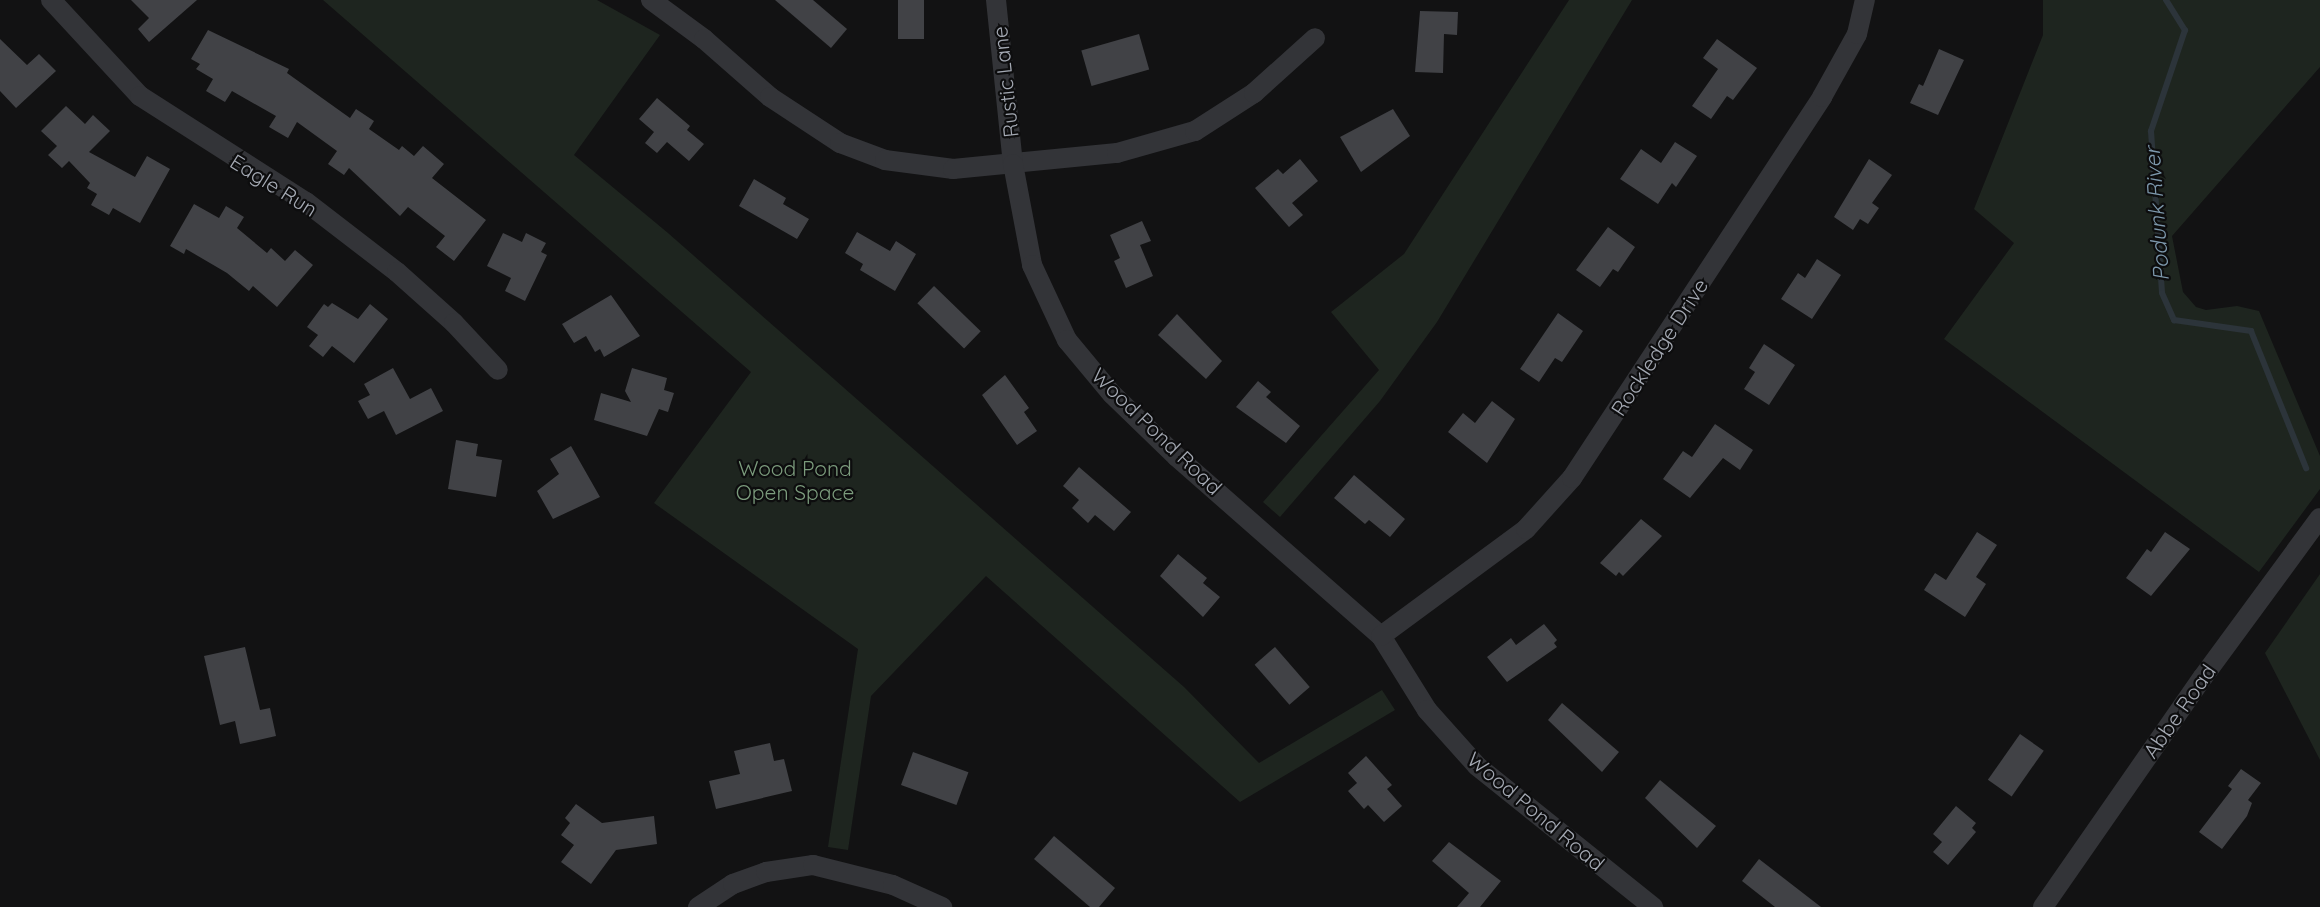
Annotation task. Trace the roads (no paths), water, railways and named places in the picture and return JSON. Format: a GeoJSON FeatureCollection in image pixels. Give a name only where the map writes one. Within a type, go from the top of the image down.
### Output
{"type":"FeatureCollection","features":[{"type":"Feature","properties":{"kind":"street","name":"Eagle Run"},"geometry":{"type":"LineString","coordinates":[[51,0],[140,96],[306,202],[454,322],[498,370]]}},
{"type":"Feature","properties":{"kind":"street"},"geometry":{"type":"LineString","coordinates":[[651,0],[704,39],[770,97],[840,143],[885,160],[953,169],[1117,153],[1195,131],[1254,93],[1315,38]]}},
{"type":"Feature","properties":{"kind":"street","name":"Rustic Lane"},"geometry":{"type":"LineString","coordinates":[[996,0],[1013,164]]}},
{"type":"Feature","properties":{"kind":"street","name":"Rockledge Drive"},"geometry":{"type":"LineString","coordinates":[[1381,636],[1526,529],[1572,478],[1822,97],[1857,34],[1865,0]]}},
{"type":"Feature","properties":{"kind":"street","name":"Wood Pond Road"},"geometry":{"type":"LineString","coordinates":[[1013,164],[1032,265],[1067,340],[1112,394],[1177,457],[1381,636],[1427,710],[1477,766],[1653,907]]}},
{"type":"Feature","properties":{"kind":"street","name":"Abbe Road"},"geometry":{"type":"LineString","coordinates":[[2043,907],[2203,677],[2320,518]]}},
{"type":"Feature","properties":{"kind":"street"},"geometry":{"type":"LineString","coordinates":[[698,907],[733,884],[766,872],[813,865],[893,885],[942,907]]}},
{"type":"Feature","properties":{"kind":"waterway","name":"Podunk River"},"geometry":{"type":"LineString","coordinates":[[2166,0],[2185,30],[2151,131],[2162,293],[2174,320],[2251,331],[2306,468]]}},
{"type":"Feature","properties":{"kind":"park label","name":"Wood Pond Open Space"},"geometry":{"type":"Point","coordinates":[795,480]}}]}
